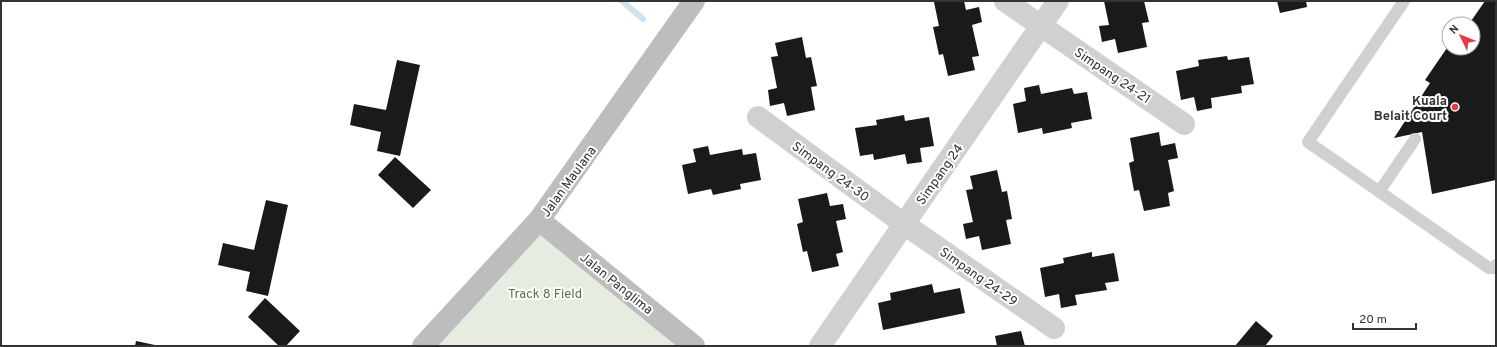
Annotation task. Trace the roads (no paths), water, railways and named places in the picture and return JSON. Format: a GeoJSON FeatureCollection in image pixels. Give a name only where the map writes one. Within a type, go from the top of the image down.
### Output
{"type":"FeatureCollection","features":[{"type":"Feature","properties":{"kind":"main road","name":"Jalan Maulana"},"geometry":{"type":"LineString","coordinates":[[423,346],[539,220],[694,1]]}},
{"type":"Feature","properties":{"kind":"main road","name":"Jalan Panglima"},"geometry":{"type":"LineString","coordinates":[[539,220],[694,346]]}},
{"type":"Feature","properties":{"kind":"street","name":"Simpang 24-21"},"geometry":{"type":"LineString","coordinates":[[1006,1],[1184,124]]}},
{"type":"Feature","properties":{"kind":"street","name":"Simpang 24"},"geometry":{"type":"LineString","coordinates":[[820,346],[1058,1]]}},
{"type":"Feature","properties":{"kind":"street","name":"Simpang 24-30"},"geometry":{"type":"LineString","coordinates":[[758,117],[904,224]]}},
{"type":"Feature","properties":{"kind":"street","name":"Simpang 24-29"},"geometry":{"type":"LineString","coordinates":[[904,224],[1054,328]]}},
{"type":"Feature","properties":{"kind":"lane"},"geometry":{"type":"LineString","coordinates":[[1404,1],[1308,142],[1489,268],[1494,268],[1496,265]]}},
{"type":"Feature","properties":{"kind":"lane"},"geometry":{"type":"LineString","coordinates":[[1379,192],[1415,139]]}},
{"type":"Feature","properties":{"kind":"waterway"},"geometry":{"type":"LineString","coordinates":[[622,1],[643,19]]}},
{"type":"Feature","properties":{"kind":"place","name":"Kuala Belait Court"},"geometry":{"type":"Point","coordinates":[1455,107]}},
{"type":"Feature","properties":{"kind":"park label","name":"Track 8 Field"},"geometry":{"type":"Point","coordinates":[545,293]}}]}
